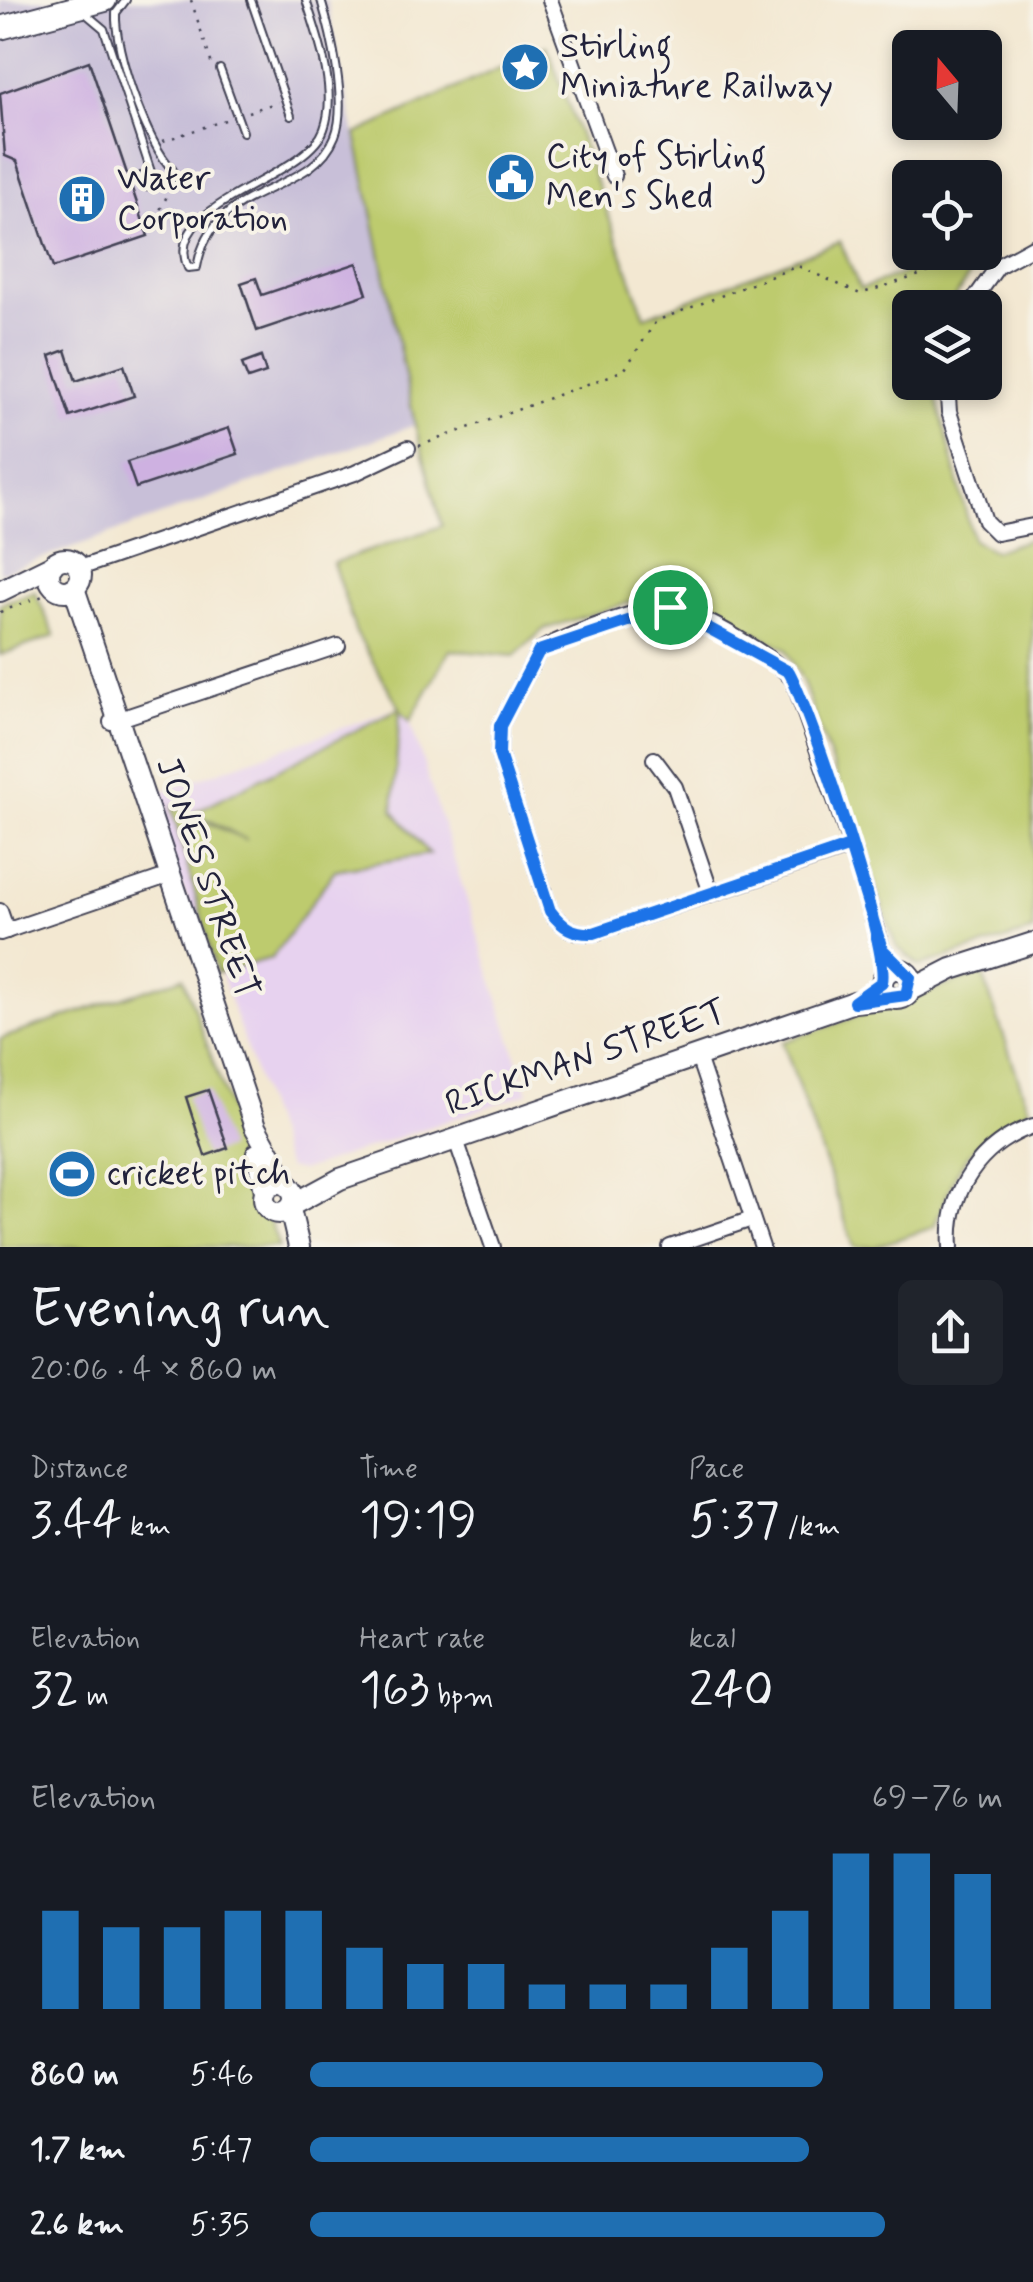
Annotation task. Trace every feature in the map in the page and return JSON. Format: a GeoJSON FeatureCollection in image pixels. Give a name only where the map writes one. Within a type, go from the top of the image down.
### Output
{"type":"FeatureCollection","features":[{"type":"Feature","properties":{"kind":"main road"},"geometry":{"type":"LineString","coordinates":[[2,28],[105,0]]}},
{"type":"Feature","properties":{"kind":"street"},"geometry":{"type":"LineString","coordinates":[[550,0],[614,176]]}},
{"type":"Feature","properties":{"kind":"street"},"geometry":{"type":"LineString","coordinates":[[978,290],[1009,259],[1033,248]]}},
{"type":"Feature","properties":{"kind":"street"},"geometry":{"type":"LineString","coordinates":[[948,400],[985,521],[997,533],[1033,526]]}},
{"type":"Feature","properties":{"kind":"street"},"geometry":{"type":"LineString","coordinates":[[0,600],[67,584],[355,473],[408,448]]}},
{"type":"Feature","properties":{"kind":"street"},"geometry":{"type":"LineString","coordinates":[[0,592],[68,559],[67,584]]}},
{"type":"Feature","properties":{"kind":"street","name":"JONES STREET"},"geometry":{"type":"LineString","coordinates":[[67,584],[256,1127],[287,1199],[299,1247]]}},
{"type":"Feature","properties":{"kind":"street"},"geometry":{"type":"LineString","coordinates":[[850,846],[594,933],[578,934],[562,926],[550,911],[498,739],[539,651],[670,607],[781,664],[794,682],[850,846],[882,949],[896,982]]}},
{"type":"Feature","properties":{"kind":"street"},"geometry":{"type":"LineString","coordinates":[[115,721],[338,646]]}},
{"type":"Feature","properties":{"kind":"street"},"geometry":{"type":"LineString","coordinates":[[654,759],[675,787],[711,894]]}},
{"type":"Feature","properties":{"kind":"street"},"geometry":{"type":"LineString","coordinates":[[0,911],[3,932],[169,876]]}},
{"type":"Feature","properties":{"kind":"street","name":"JONES STREET"},"geometry":{"type":"LineString","coordinates":[[169,876],[264,1172],[265,1204],[287,1199]]}},
{"type":"Feature","properties":{"kind":"street","name":"RICKMAN STREET"},"geometry":{"type":"LineString","coordinates":[[287,1199],[854,1002],[896,982],[1033,943]]}},
{"type":"Feature","properties":{"kind":"street"},"geometry":{"type":"LineString","coordinates":[[697,1054],[762,1247]]}},
{"type":"Feature","properties":{"kind":"street"},"geometry":{"type":"LineString","coordinates":[[950,1247],[954,1208],[968,1174],[990,1148],[1033,1126]]}},
{"type":"Feature","properties":{"kind":"street"},"geometry":{"type":"LineString","coordinates":[[456,1138],[493,1247]]}},
{"type":"Feature","properties":{"kind":"street","name":"JONES STREET"},"geometry":{"type":"LineString","coordinates":[[287,1199],[288,1247]]}},
{"type":"Feature","properties":{"kind":"street"},"geometry":{"type":"LineString","coordinates":[[670,1247],[752,1219]]}},
{"type":"Feature","properties":{"kind":"lane"},"geometry":{"type":"LineString","coordinates":[[78,9],[93,16],[104,29],[150,147],[172,170],[168,183],[154,180],[150,147],[118,41],[116,13],[126,0]]}},
{"type":"Feature","properties":{"kind":"lane"},"geometry":{"type":"LineString","coordinates":[[250,0],[291,116]]}},
{"type":"Feature","properties":{"kind":"lane"},"geometry":{"type":"LineString","coordinates":[[306,0],[324,64],[328,118],[323,134],[302,157],[197,222],[185,250],[188,268],[197,267],[199,247],[213,223],[310,166],[334,139],[340,120],[335,62],[320,0]]}},
{"type":"Feature","properties":{"kind":"lane"},"geometry":{"type":"LineString","coordinates":[[217,70],[242,132]]}},
{"type":"Feature","properties":{"kind":"path"},"geometry":{"type":"LineString","coordinates":[[191,0],[217,70]]}},
{"type":"Feature","properties":{"kind":"path"},"geometry":{"type":"LineString","coordinates":[[150,228],[158,208],[171,195],[146,191],[140,182],[141,153],[286,100]]}},
{"type":"Feature","properties":{"kind":"path"},"geometry":{"type":"LineString","coordinates":[[225,103],[234,117]]}},
{"type":"Feature","properties":{"kind":"path"},"geometry":{"type":"LineString","coordinates":[[408,448],[442,440],[522,406],[612,376],[625,369],[656,321],[798,266],[860,294],[935,270]]}},
{"type":"Feature","properties":{"kind":"path"},"geometry":{"type":"LineString","coordinates":[[0,612],[67,584]]}},
{"type":"Feature","properties":{"kind":"shaded area"},"geometry":{"type":"Polygon","coordinates":[[[0,0],[327,0],[415,425],[0,573],[0,0]]]}},
{"type":"Feature","properties":{"kind":"shaded area"},"geometry":{"type":"Polygon","coordinates":[[[401,707],[410,721],[528,1093],[301,1171],[287,1168],[223,979],[143,798],[401,707]]]}},
{"type":"Feature","properties":{"kind":"green space"},"geometry":{"type":"Polygon","coordinates":[[[547,46],[645,317],[840,241],[860,289],[913,270],[972,270],[960,290],[892,290],[892,400],[937,400],[973,540],[994,551],[1033,538],[1033,931],[920,966],[896,946],[803,682],[786,649],[690,598],[667,591],[544,629],[514,656],[450,650],[410,721],[400,710],[393,810],[429,854],[335,870],[272,958],[217,973],[171,806],[247,840],[194,812],[400,708],[356,633],[333,563],[442,526],[415,425],[356,134],[547,46]]]}},
{"type":"Feature","properties":{"kind":"green space"},"geometry":{"type":"Polygon","coordinates":[[[35,592],[55,636],[0,655],[0,604],[35,592]]]}},
{"type":"Feature","properties":{"kind":"green space"},"geometry":{"type":"Polygon","coordinates":[[[982,973],[1029,1109],[991,1133],[967,1156],[934,1227],[874,1247],[854,1247],[783,1042],[982,973]]]}},
{"type":"Feature","properties":{"kind":"green space"},"geometry":{"type":"Polygon","coordinates":[[[183,977],[279,1247],[0,1247],[0,1039],[183,977]]]}},
{"type":"Feature","properties":{"kind":"building","name":"Water Corporation"},"geometry":{"type":"Polygon","coordinates":[[[89,61],[148,236],[53,268],[17,161],[5,156],[0,93],[89,61]]]}},
{"type":"Feature","properties":{"kind":"building"},"geometry":{"type":"Polygon","coordinates":[[[357,263],[367,294],[257,331],[241,283],[256,278],[262,295],[357,263]]]}},
{"type":"Feature","properties":{"kind":"building"},"geometry":{"type":"Polygon","coordinates":[[[66,350],[76,381],[124,365],[134,396],[70,417],[50,356],[66,350]]]}},
{"type":"Feature","properties":{"kind":"building"},"geometry":{"type":"Polygon","coordinates":[[[261,357],[266,373],[248,379],[242,364],[261,357]]]}},
{"type":"Feature","properties":{"kind":"building"},"geometry":{"type":"Polygon","coordinates":[[[229,428],[238,454],[136,488],[127,462],[229,428]]]}},
{"type":"Feature","properties":{"kind":"building"},"geometry":{"type":"Polygon","coordinates":[[[208,1090],[228,1148],[205,1156],[186,1097],[208,1090]]]}},
{"type":"Feature","properties":{"kind":"place","name":"Stirling Miniature Railway"},"geometry":{"type":"Point","coordinates":[525,67]}},
{"type":"Feature","properties":{"kind":"place","name":"City of Stirling Men's Shed"},"geometry":{"type":"Point","coordinates":[511,177]}},
{"type":"Feature","properties":{"kind":"place","name":"Water Corporation"},"geometry":{"type":"Point","coordinates":[82,199]}},
{"type":"Feature","properties":{"kind":"place","name":"cricket pitch"},"geometry":{"type":"Point","coordinates":[72,1174]}},
{"type":"Feature","properties":{"kind":"route"},"geometry":{"type":"LineString","coordinates":[[670,607],[657,608],[539,651],[500,726],[499,754],[550,911],[562,926],[578,934],[594,933],[850,846],[882,949],[910,977],[910,992],[902,998],[854,1002],[882,982],[882,949],[858,866],[789,672],[781,664],[670,607]]}}]}
